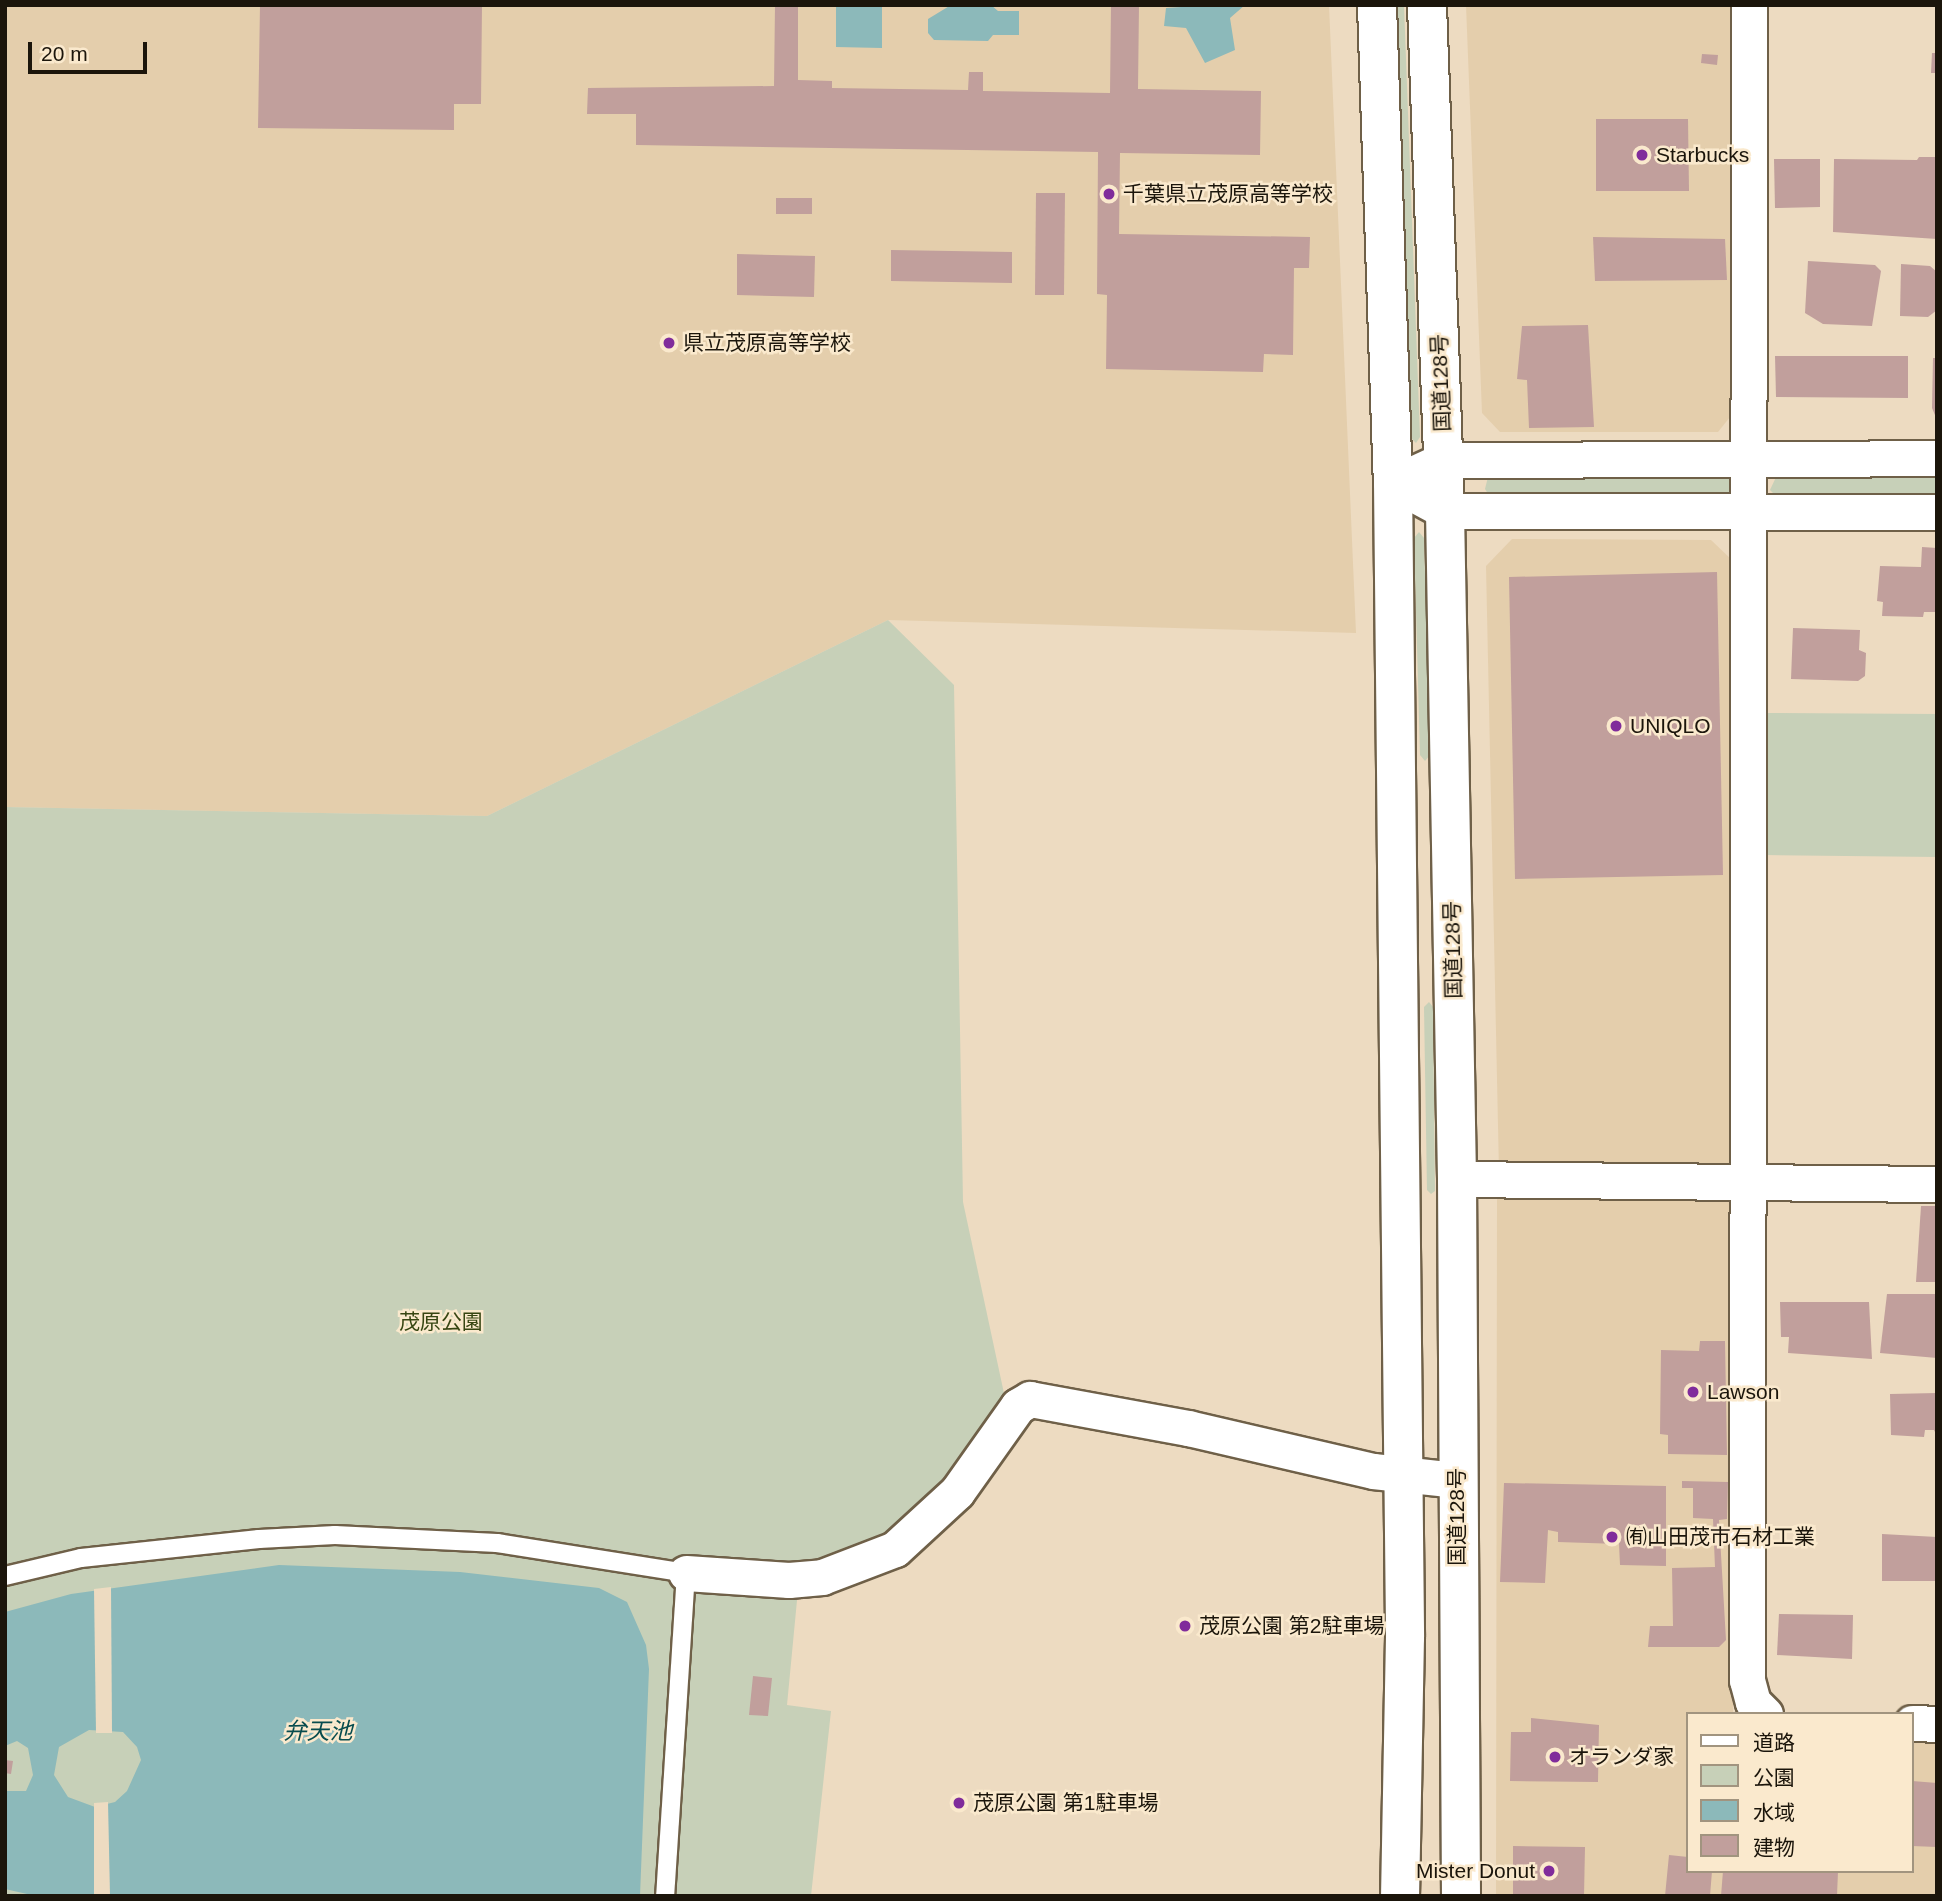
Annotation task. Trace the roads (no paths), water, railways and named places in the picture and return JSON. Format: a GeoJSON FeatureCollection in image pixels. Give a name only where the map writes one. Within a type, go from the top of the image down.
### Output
{"type":"FeatureCollection","features":[{"type":"Feature","properties":{"kind":"highway"},"geometry":{"type":"LineString","coordinates":[[1377,5],[1393,483],[1405,1637],[1400,1896]]}},
{"type":"Feature","properties":{"kind":"highway","name":"国道128号"},"geometry":{"type":"LineString","coordinates":[[1427,5],[1445,511],[1457,1179],[1456,1480],[1461,1896]]}},
{"type":"Feature","properties":{"kind":"street"},"geometry":{"type":"LineString","coordinates":[[1749,5],[1749,1184],[1746,1680],[1753,1702],[1763,1712]]}},
{"type":"Feature","properties":{"kind":"street"},"geometry":{"type":"LineString","coordinates":[[1393,483],[1443,460],[1937,458]]}},
{"type":"Feature","properties":{"kind":"street"},"geometry":{"type":"LineString","coordinates":[[1393,483],[1445,511],[1749,514],[1937,512]]}},
{"type":"Feature","properties":{"kind":"street"},"geometry":{"type":"LineString","coordinates":[[1457,1179],[1937,1184]]}},
{"type":"Feature","properties":{"kind":"street"},"geometry":{"type":"LineString","coordinates":[[685,1573],[789,1580],[822,1577],[895,1549],[957,1492],[1018,1406],[1030,1399],[1188,1427],[1403,1475],[1456,1480]]}},
{"type":"Feature","properties":{"kind":"street"},"geometry":{"type":"LineString","coordinates":[[1914,1723],[1937,1724]]}},
{"type":"Feature","properties":{"kind":"lane"},"geometry":{"type":"LineString","coordinates":[[5,1576],[81,1558],[259,1539],[335,1535],[497,1543],[685,1573],[665,1896]]}},
{"type":"Feature","properties":{"kind":"water"},"geometry":{"type":"Polygon","coordinates":[[[836,5],[882,5],[882,48],[836,47],[836,5]]]}},
{"type":"Feature","properties":{"kind":"water"},"geometry":{"type":"Polygon","coordinates":[[[951,5],[991,5],[998,11],[1019,11],[1019,35],[993,35],[988,41],[934,40],[928,33],[928,19],[951,5]]]}},
{"type":"Feature","properties":{"kind":"water"},"geometry":{"type":"Polygon","coordinates":[[[1245,5],[1230,18],[1235,50],[1205,63],[1186,28],[1164,26],[1166,8],[1245,5]]]}},
{"type":"Feature","properties":{"kind":"water","name":"弁天池"},"geometry":{"type":"Polygon","coordinates":[[[279,1565],[460,1572],[599,1588],[627,1602],[646,1645],[649,1669],[640,1896],[36,1896],[5,1889],[5,1791],[26,1791],[33,1775],[28,1748],[17,1741],[5,1746],[5,1612],[71,1594],[279,1565]],[[89,1730],[59,1747],[54,1775],[68,1797],[95,1807],[115,1802],[127,1791],[141,1760],[137,1747],[123,1732],[89,1730]]]}},
{"type":"Feature","properties":{"kind":"place","name":"Starbucks"},"geometry":{"type":"Point","coordinates":[1642,155]}},
{"type":"Feature","properties":{"kind":"place","name":"千葉県立茂原高等学校"},"geometry":{"type":"Point","coordinates":[1109,194]}},
{"type":"Feature","properties":{"kind":"place","name":"県立茂原高等学校"},"geometry":{"type":"Point","coordinates":[669,343]}},
{"type":"Feature","properties":{"kind":"place","name":"UNIQLO"},"geometry":{"type":"Point","coordinates":[1616,726]}},
{"type":"Feature","properties":{"kind":"place","name":"Lawson"},"geometry":{"type":"Point","coordinates":[1693,1392]}},
{"type":"Feature","properties":{"kind":"place","name":"㈲山田茂市石材工業"},"geometry":{"type":"Point","coordinates":[1612,1537]}},
{"type":"Feature","properties":{"kind":"place","name":"茂原公園 第2駐車場"},"geometry":{"type":"Point","coordinates":[1185,1626]}},
{"type":"Feature","properties":{"kind":"place","name":"オランダ家"},"geometry":{"type":"Point","coordinates":[1555,1757]}},
{"type":"Feature","properties":{"kind":"place","name":"茂原公園 第1駐車場"},"geometry":{"type":"Point","coordinates":[959,1803]}},
{"type":"Feature","properties":{"kind":"place","name":"Mister Donut"},"geometry":{"type":"Point","coordinates":[1549,1871]}},
{"type":"Feature","properties":{"kind":"park label","name":"茂原公園"},"geometry":{"type":"Point","coordinates":[441,1322]}}]}
